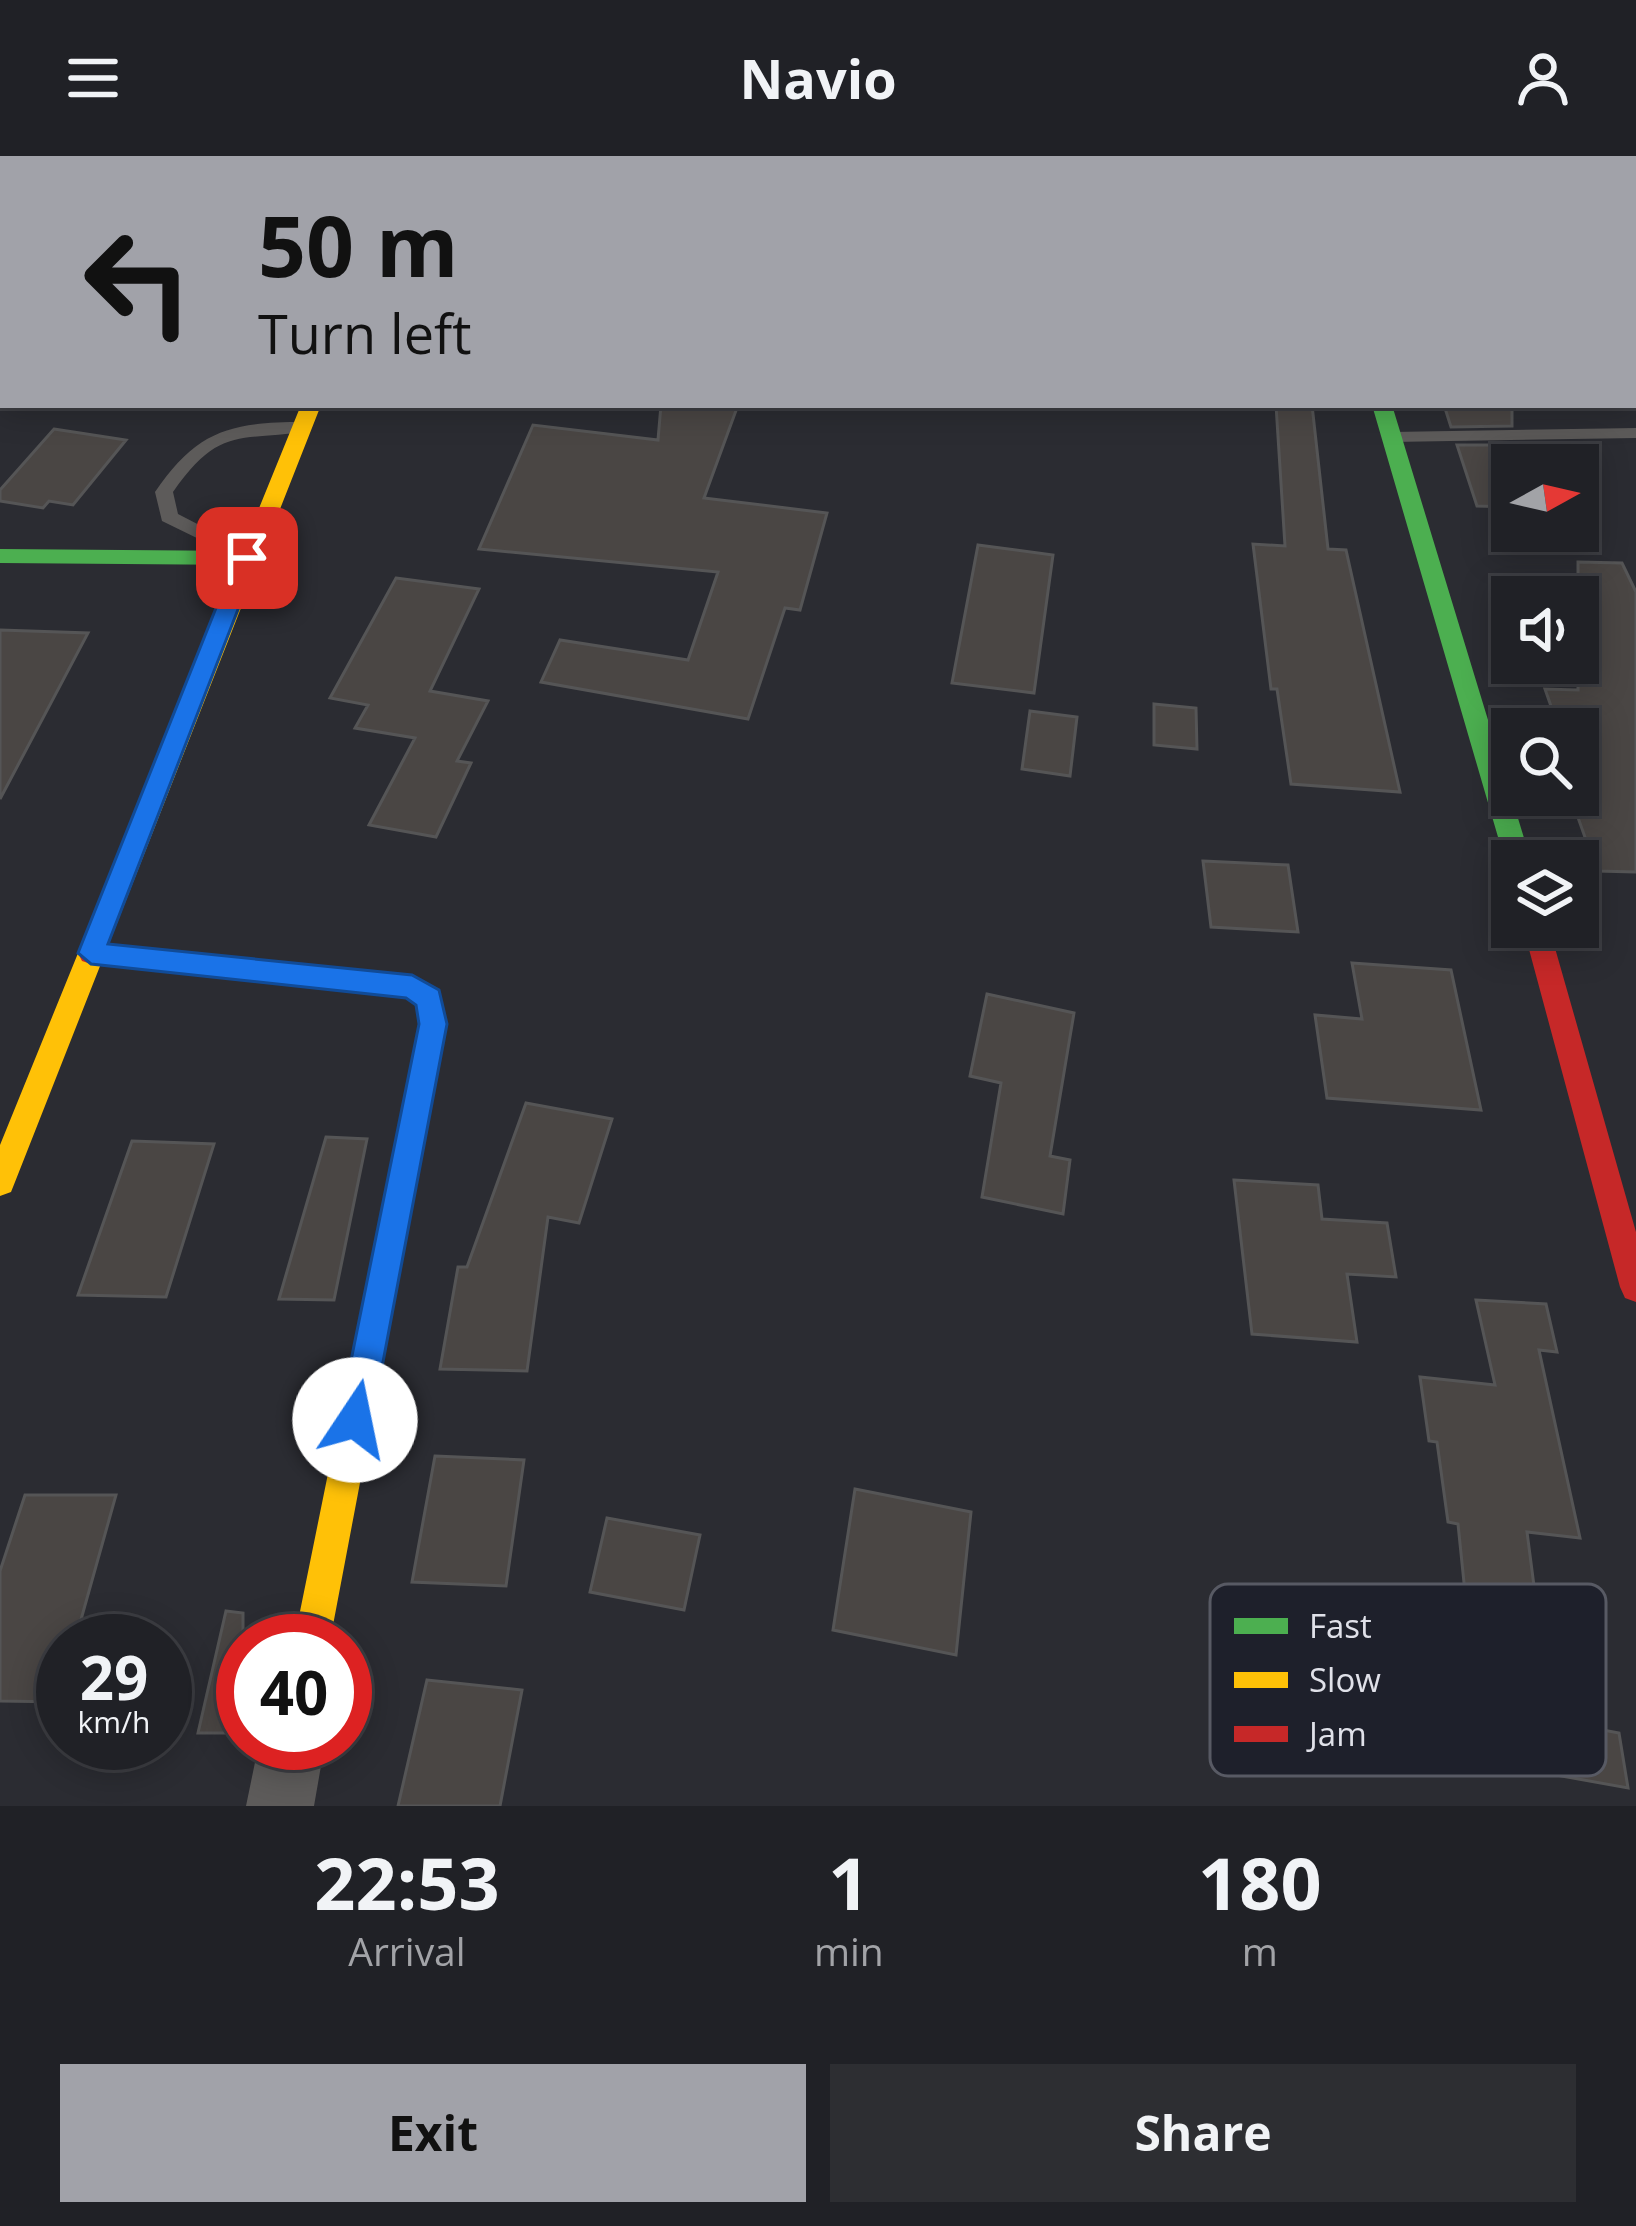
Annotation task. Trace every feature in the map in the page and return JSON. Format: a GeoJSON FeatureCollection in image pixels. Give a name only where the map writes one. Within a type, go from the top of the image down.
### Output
{"type":"FeatureCollection","features":[{"type":"Feature","properties":{"kind":"street"},"geometry":{"type":"LineString","coordinates":[[1383,408],[1512,840]]}},
{"type":"Feature","properties":{"kind":"street"},"geometry":{"type":"LineString","coordinates":[[0,1182],[307,416]]}},
{"type":"Feature","properties":{"kind":"street"},"geometry":{"type":"LineString","coordinates":[[0,556],[56,550],[251,548]]}},
{"type":"Feature","properties":{"kind":"street"},"geometry":{"type":"LineString","coordinates":[[1542,948],[1636,1287]]}},
{"type":"Feature","properties":{"kind":"street"},"geometry":{"type":"LineString","coordinates":[[91,953],[412,987],[429,999],[433,1024],[317,1614]]}},
{"type":"Feature","properties":{"kind":"street"},"geometry":{"type":"LineString","coordinates":[[280,1806],[287,1770]]}},
{"type":"Feature","properties":{"kind":"lane"},"geometry":{"type":"LineString","coordinates":[[251,548],[203,535],[169,517],[164,492],[186,457],[212,440],[307,416]]}},
{"type":"Feature","properties":{"kind":"lane"},"geometry":{"type":"LineString","coordinates":[[1391,437],[1636,433]]}},
{"type":"Feature","properties":{"kind":"building"},"geometry":{"type":"Polygon","coordinates":[[[661,408],[737,408],[704,498],[827,513],[800,610],[785,608],[748,719],[541,682],[560,640],[688,660],[718,572],[479,549],[533,425],[658,440],[661,408]]]}},
{"type":"Feature","properties":{"kind":"building"},"geometry":{"type":"Polygon","coordinates":[[[1276,408],[1312,408],[1328,549],[1346,550],[1400,792],[1291,784],[1277,689],[1271,689],[1253,544],[1285,546],[1276,408]]]}},
{"type":"Feature","properties":{"kind":"building"},"geometry":{"type":"Polygon","coordinates":[[[1445,408],[1512,408],[1512,426],[1451,427],[1445,408]]]}},
{"type":"Feature","properties":{"kind":"building"},"geometry":{"type":"Polygon","coordinates":[[[54,429],[126,440],[73,505],[49,501],[43,508],[0,501],[0,490],[54,429]]]}},
{"type":"Feature","properties":{"kind":"building"},"geometry":{"type":"Polygon","coordinates":[[[1457,445],[1491,445],[1491,506],[1477,506],[1457,445]]]}},
{"type":"Feature","properties":{"kind":"building"},"geometry":{"type":"Polygon","coordinates":[[[978,545],[1053,555],[1034,693],[952,683],[978,545]]]}},
{"type":"Feature","properties":{"kind":"building"},"geometry":{"type":"Polygon","coordinates":[[[1578,562],[1622,563],[1636,592],[1636,872],[1599,871],[1599,840],[1586,840],[1577,816],[1599,816],[1599,708],[1552,708],[1545,689],[1578,690],[1578,684],[1599,684],[1599,576],[1578,576],[1578,562]]]}},
{"type":"Feature","properties":{"kind":"building"},"geometry":{"type":"Polygon","coordinates":[[[396,578],[479,589],[430,691],[488,701],[457,761],[471,763],[436,837],[369,825],[415,738],[355,728],[368,705],[330,698],[396,578]]]}},
{"type":"Feature","properties":{"kind":"building"},"geometry":{"type":"Polygon","coordinates":[[[0,630],[88,633],[0,799],[0,630]]]}},
{"type":"Feature","properties":{"kind":"building"},"geometry":{"type":"Polygon","coordinates":[[[1154,704],[1196,708],[1197,749],[1154,745],[1154,704]]]}},
{"type":"Feature","properties":{"kind":"building"},"geometry":{"type":"Polygon","coordinates":[[[1030,711],[1077,717],[1070,776],[1022,769],[1030,711]]]}},
{"type":"Feature","properties":{"kind":"building"},"geometry":{"type":"Polygon","coordinates":[[[1203,861],[1288,865],[1298,932],[1211,927],[1203,861]]]}},
{"type":"Feature","properties":{"kind":"building"},"geometry":{"type":"Polygon","coordinates":[[[1352,963],[1451,970],[1481,1110],[1327,1098],[1315,1015],[1362,1019],[1352,963]]]}},
{"type":"Feature","properties":{"kind":"building"},"geometry":{"type":"Polygon","coordinates":[[[987,994],[1074,1013],[1050,1156],[1070,1160],[1063,1214],[982,1197],[1001,1083],[970,1076],[987,994]]]}},
{"type":"Feature","properties":{"kind":"building"},"geometry":{"type":"Polygon","coordinates":[[[526,1103],[612,1119],[579,1223],[548,1217],[527,1371],[440,1369],[458,1267],[467,1267],[526,1103]]]}},
{"type":"Feature","properties":{"kind":"building"},"geometry":{"type":"Polygon","coordinates":[[[326,1137],[367,1139],[334,1300],[279,1299],[326,1137]]]}},
{"type":"Feature","properties":{"kind":"building"},"geometry":{"type":"Polygon","coordinates":[[[132,1141],[214,1144],[166,1297],[78,1295],[132,1141]]]}},
{"type":"Feature","properties":{"kind":"building"},"geometry":{"type":"Polygon","coordinates":[[[1234,1180],[1318,1185],[1322,1219],[1387,1223],[1396,1277],[1347,1274],[1357,1342],[1252,1334],[1234,1180]]]}},
{"type":"Feature","properties":{"kind":"building"},"geometry":{"type":"Polygon","coordinates":[[[1476,1300],[1546,1304],[1557,1352],[1539,1350],[1580,1538],[1527,1532],[1534,1584],[1464,1584],[1458,1524],[1448,1522],[1437,1442],[1429,1441],[1420,1377],[1495,1385],[1476,1300]]]}},
{"type":"Feature","properties":{"kind":"building"},"geometry":{"type":"Polygon","coordinates":[[[435,1456],[524,1460],[506,1586],[412,1582],[435,1456]]]}},
{"type":"Feature","properties":{"kind":"building"},"geometry":{"type":"Polygon","coordinates":[[[855,1489],[971,1512],[956,1655],[833,1630],[855,1489]]]}},
{"type":"Feature","properties":{"kind":"building"},"geometry":{"type":"Polygon","coordinates":[[[25,1495],[116,1495],[83,1614],[36,1614],[36,1702],[0,1701],[0,1571],[25,1495]]]}},
{"type":"Feature","properties":{"kind":"building"},"geometry":{"type":"Polygon","coordinates":[[[607,1518],[700,1535],[684,1610],[590,1592],[607,1518]]]}},
{"type":"Feature","properties":{"kind":"building"},"geometry":{"type":"Polygon","coordinates":[[[216,1655],[216,1733],[198,1733],[216,1655]]]}},
{"type":"Feature","properties":{"kind":"building"},"geometry":{"type":"Polygon","coordinates":[[[427,1680],[522,1690],[500,1806],[398,1806],[427,1680]]]}},
{"type":"Feature","properties":{"kind":"building"},"geometry":{"type":"Polygon","coordinates":[[[1606,1731],[1619,1733],[1628,1788],[1562,1776],[1606,1776],[1606,1731]]]}},
{"type":"Feature","properties":{"kind":"traffic: fast"},"geometry":{"type":"LineString","coordinates":[[1383,408],[1512,840]]}},
{"type":"Feature","properties":{"kind":"traffic: fast"},"geometry":{"type":"LineString","coordinates":[[0,556],[247,558]]}},
{"type":"Feature","properties":{"kind":"traffic: slow"},"geometry":{"type":"LineString","coordinates":[[0,1182],[310,408]]}},
{"type":"Feature","properties":{"kind":"traffic: slow"},"geometry":{"type":"LineString","coordinates":[[317,1614],[399,1198]]}},
{"type":"Feature","properties":{"kind":"traffic: jam"},"geometry":{"type":"LineString","coordinates":[[1542,948],[1636,1287]]}},
{"type":"Feature","properties":{"kind":"traffic: jam"},"geometry":{"type":"LineString","coordinates":[[91,953],[412,987],[429,999],[433,1024],[399,1198]]}},
{"type":"Feature","properties":{"kind":"route"},"geometry":{"type":"LineString","coordinates":[[247,558],[91,953],[412,987],[429,999],[433,1024],[355,1420]]}}]}
